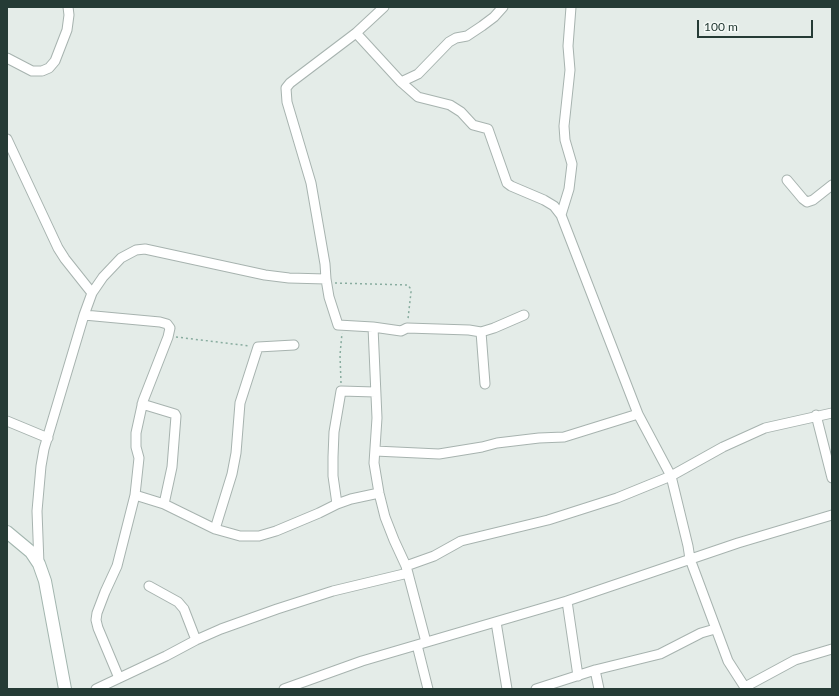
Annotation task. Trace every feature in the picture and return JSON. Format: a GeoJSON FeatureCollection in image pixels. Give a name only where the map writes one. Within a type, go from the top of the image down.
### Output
{"type":"FeatureCollection","features":[{"type":"Feature","properties":{"kind":"street"},"geometry":{"type":"LineString","coordinates":[[7,58],[32,71],[42,71],[49,68],[55,62],[67,30],[69,14],[68,7]]}},
{"type":"Feature","properties":{"kind":"street"},"geometry":{"type":"LineString","coordinates":[[384,7],[356,33],[290,83],[286,88],[286,102],[312,184],[326,264],[331,308],[338,325],[373,327],[401,331],[407,328],[469,330],[481,332],[524,316]]}},
{"type":"Feature","properties":{"kind":"street"},"geometry":{"type":"LineString","coordinates":[[401,82],[418,74],[449,42],[456,38],[467,36],[494,17],[503,7]]}},
{"type":"Feature","properties":{"kind":"street"},"geometry":{"type":"LineString","coordinates":[[561,215],[569,188],[572,164],[565,140],[564,126],[570,70],[568,46],[571,7]]}},
{"type":"Feature","properties":{"kind":"street"},"geometry":{"type":"LineString","coordinates":[[356,33],[401,82],[418,97],[450,105],[461,112],[473,125],[488,129],[507,183],[544,200],[554,206],[561,215],[638,414],[671,476],[690,559],[728,661],[745,688],[795,660],[832,649]]}},
{"type":"Feature","properties":{"kind":"street"},"geometry":{"type":"LineString","coordinates":[[7,139],[58,248],[92,293]]}},
{"type":"Feature","properties":{"kind":"street"},"geometry":{"type":"LineString","coordinates":[[787,180],[807,202],[813,200],[832,185]]}},
{"type":"Feature","properties":{"kind":"street"},"geometry":{"type":"LineString","coordinates":[[39,564],[37,511],[41,466],[48,438],[84,315],[92,293],[103,277],[121,258],[136,250],[145,249],[265,275],[327,281]]}},
{"type":"Feature","properties":{"kind":"street"},"geometry":{"type":"LineString","coordinates":[[84,315],[167,324],[170,328],[142,404],[136,433],[136,447],[139,458],[134,495],[117,566],[99,606],[96,620],[119,678]]}},
{"type":"Feature","properties":{"kind":"street"},"geometry":{"type":"LineString","coordinates":[[373,327],[377,418],[374,463],[385,517],[407,569],[422,644],[428,689]]}},
{"type":"Feature","properties":{"kind":"street"},"geometry":{"type":"LineString","coordinates":[[481,332],[486,384]]}},
{"type":"Feature","properties":{"kind":"street"},"geometry":{"type":"LineString","coordinates":[[215,529],[232,474],[236,453],[240,403],[258,346],[294,345]]}},
{"type":"Feature","properties":{"kind":"street"},"geometry":{"type":"LineString","coordinates":[[337,504],[333,476],[333,457],[334,432],[341,391],[375,392]]}},
{"type":"Feature","properties":{"kind":"street"},"geometry":{"type":"LineString","coordinates":[[142,404],[175,414],[176,416],[172,467],[164,504]]}},
{"type":"Feature","properties":{"kind":"street"},"geometry":{"type":"LineString","coordinates":[[96,689],[196,640],[270,611],[407,569],[461,541],[548,520],[617,498],[671,476],[723,448],[765,428],[832,412]]}},
{"type":"Feature","properties":{"kind":"street"},"geometry":{"type":"LineString","coordinates":[[375,451],[440,454],[497,443],[539,438],[564,438],[638,414]]}},
{"type":"Feature","properties":{"kind":"street"},"geometry":{"type":"LineString","coordinates":[[816,415],[832,478]]}},
{"type":"Feature","properties":{"kind":"street"},"geometry":{"type":"LineString","coordinates":[[7,421],[48,438]]}},
{"type":"Feature","properties":{"kind":"street"},"geometry":{"type":"LineString","coordinates":[[134,495],[164,504],[215,529],[240,536],[258,536],[276,531],[351,499],[379,493]]}},
{"type":"Feature","properties":{"kind":"street"},"geometry":{"type":"LineString","coordinates":[[284,689],[362,661],[567,601],[738,543],[832,516]]}},
{"type":"Feature","properties":{"kind":"street"},"geometry":{"type":"LineString","coordinates":[[7,532],[31,552],[39,564],[45,581],[65,689]]}},
{"type":"Feature","properties":{"kind":"street"},"geometry":{"type":"LineString","coordinates":[[149,586],[178,602],[184,609],[196,640]]}},
{"type":"Feature","properties":{"kind":"street"},"geometry":{"type":"LineString","coordinates":[[567,601],[578,676]]}},
{"type":"Feature","properties":{"kind":"street"},"geometry":{"type":"LineString","coordinates":[[496,622],[507,689]]}},
{"type":"Feature","properties":{"kind":"street"},"geometry":{"type":"LineString","coordinates":[[536,689],[595,670],[660,654],[701,633],[715,629]]}},
{"type":"Feature","properties":{"kind":"street"},"geometry":{"type":"LineString","coordinates":[[595,670],[599,689]]}},
{"type":"Feature","properties":{"kind":"path"},"geometry":{"type":"LineString","coordinates":[[327,281],[408,285],[411,292],[407,328]]}},
{"type":"Feature","properties":{"kind":"path"},"geometry":{"type":"LineString","coordinates":[[338,325],[342,333],[340,355],[341,391]]}},
{"type":"Feature","properties":{"kind":"path"},"geometry":{"type":"LineString","coordinates":[[168,336],[258,346]]}}]}
